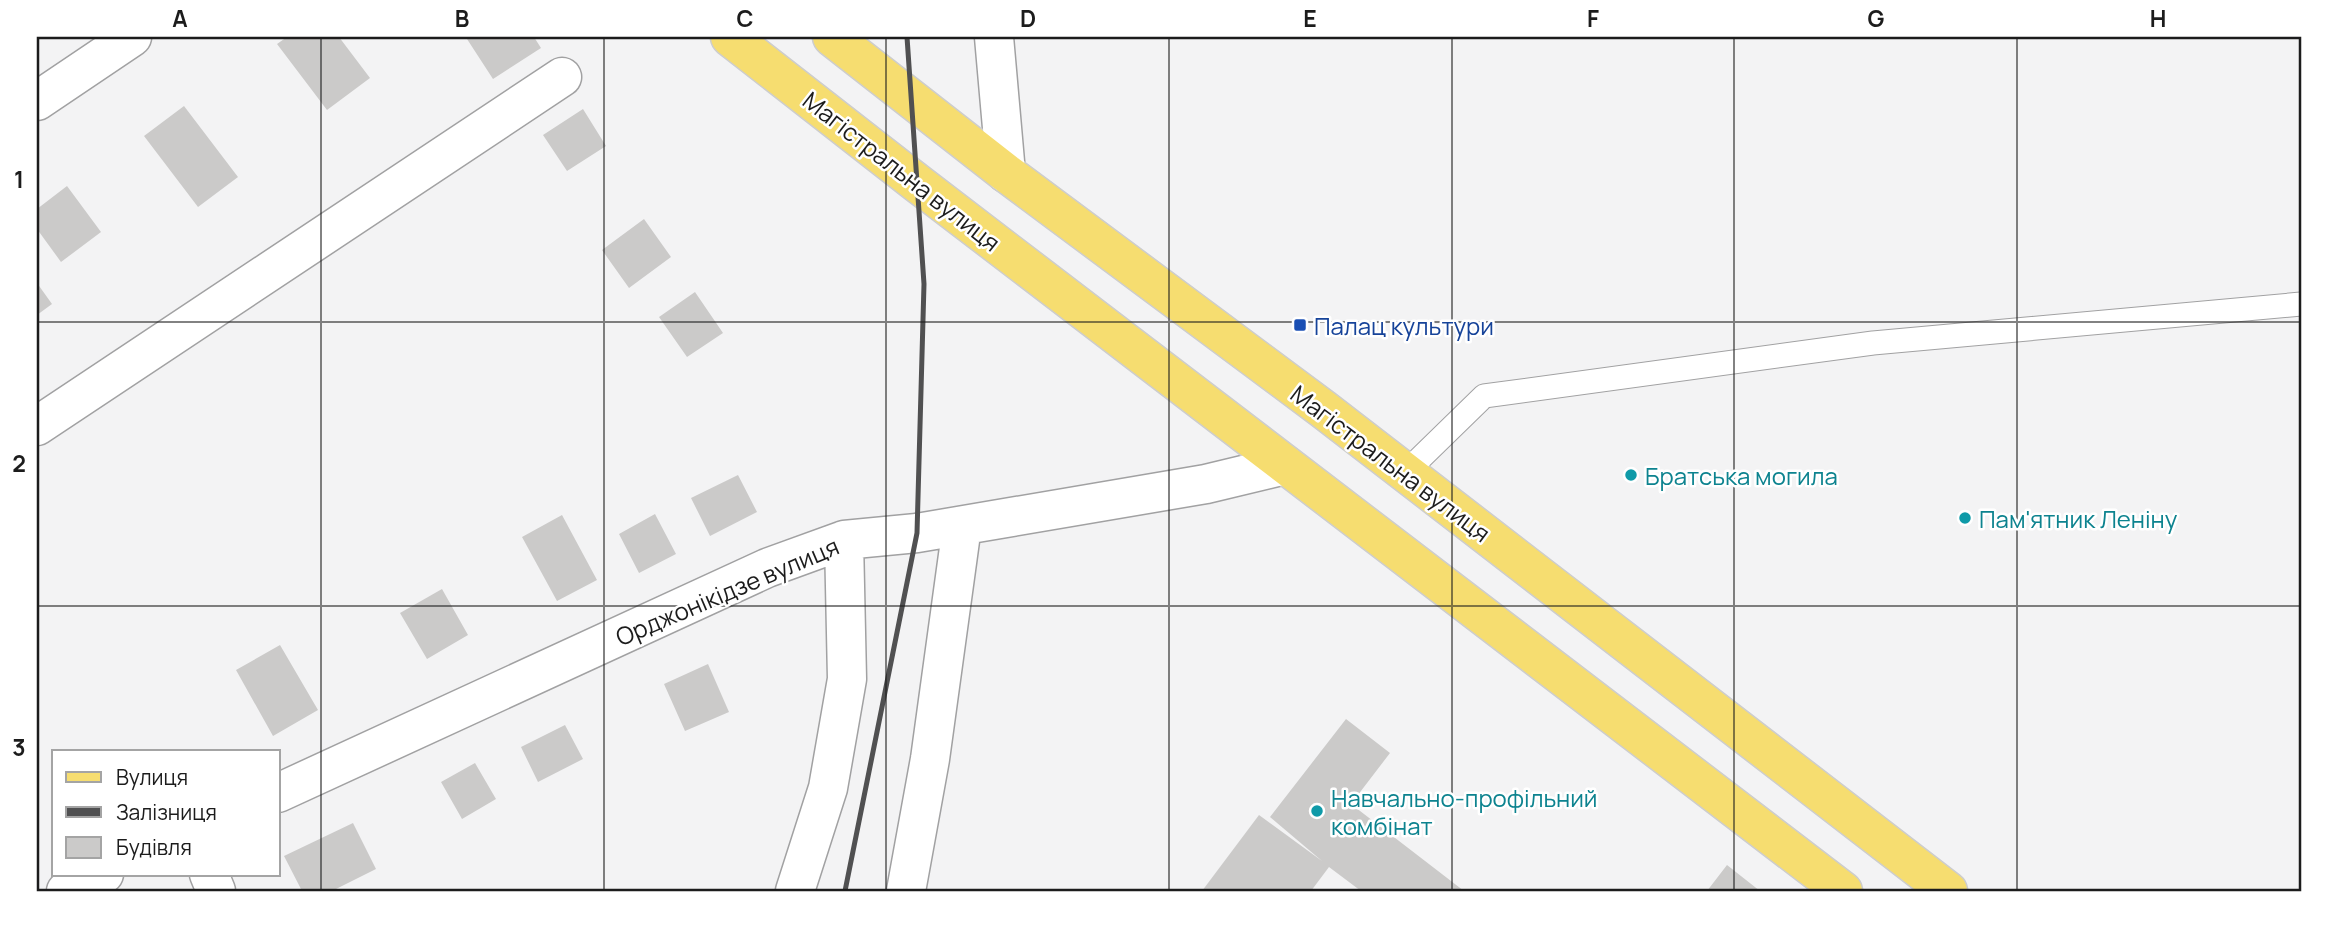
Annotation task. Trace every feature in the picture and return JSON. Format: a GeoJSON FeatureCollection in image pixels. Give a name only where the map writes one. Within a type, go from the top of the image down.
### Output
{"type":"FeatureCollection","features":[{"type":"Feature","properties":{"kind":"main road","name":"Магістральна вулиця"},"geometry":{"type":"LineString","coordinates":[[730,37],[928,192],[1843,891]]}},
{"type":"Feature","properties":{"kind":"main road","name":"Магістральна вулиця"},"geometry":{"type":"LineString","coordinates":[[832,37],[1006,173],[1405,473],[1948,891]]}},
{"type":"Feature","properties":{"kind":"street"},"geometry":{"type":"LineString","coordinates":[[37,101],[132,37]]}},
{"type":"Feature","properties":{"kind":"street"},"geometry":{"type":"LineString","coordinates":[[994,37],[1006,173]]}},
{"type":"Feature","properties":{"kind":"street"},"geometry":{"type":"LineString","coordinates":[[37,426],[562,77]]}},
{"type":"Feature","properties":{"kind":"street","name":"Орджонікідзе вулиця"},"geometry":{"type":"LineString","coordinates":[[280,792],[767,568],[844,540],[962,526],[1206,484],[1285,465]]}},
{"type":"Feature","properties":{"kind":"street"},"geometry":{"type":"LineString","coordinates":[[906,891],[930,759],[962,526]]}},
{"type":"Feature","properties":{"kind":"street"},"geometry":{"type":"LineString","coordinates":[[795,891],[828,788],[847,679],[844,540]]}},
{"type":"Feature","properties":{"kind":"street"},"geometry":{"type":"LineString","coordinates":[[66,891],[100,876]]}},
{"type":"Feature","properties":{"kind":"lane"},"geometry":{"type":"LineString","coordinates":[[1405,473],[1484,396],[1873,343],[2301,304]]}},
{"type":"Feature","properties":{"kind":"building"},"geometry":{"type":"Polygon","coordinates":[[[287,37],[339,37],[370,78],[327,110],[277,44],[287,37]]]}},
{"type":"Feature","properties":{"kind":"building"},"geometry":{"type":"Polygon","coordinates":[[[534,37],[541,48],[493,79],[467,39],[534,37]]]}},
{"type":"Feature","properties":{"kind":"building"},"geometry":{"type":"Polygon","coordinates":[[[184,106],[238,177],[198,207],[144,136],[184,106]]]}},
{"type":"Feature","properties":{"kind":"building"},"geometry":{"type":"Polygon","coordinates":[[[583,109],[606,146],[567,171],[543,135],[583,109]]]}},
{"type":"Feature","properties":{"kind":"building"},"geometry":{"type":"Polygon","coordinates":[[[67,186],[101,232],[61,262],[37,229],[37,209],[67,186]]]}},
{"type":"Feature","properties":{"kind":"building"},"geometry":{"type":"Polygon","coordinates":[[[644,219],[671,257],[629,288],[602,250],[644,219]]]}},
{"type":"Feature","properties":{"kind":"building"},"geometry":{"type":"Polygon","coordinates":[[[37,283],[52,304],[37,315],[37,283]]]}},
{"type":"Feature","properties":{"kind":"building"},"geometry":{"type":"Polygon","coordinates":[[[695,292],[723,333],[687,357],[659,317],[695,292]]]}},
{"type":"Feature","properties":{"kind":"building"},"geometry":{"type":"Polygon","coordinates":[[[738,475],[757,512],[710,536],[691,498],[738,475]]]}},
{"type":"Feature","properties":{"kind":"building"},"geometry":{"type":"Polygon","coordinates":[[[655,514],[676,554],[639,573],[619,534],[655,514]]]}},
{"type":"Feature","properties":{"kind":"building"},"geometry":{"type":"Polygon","coordinates":[[[562,515],[597,580],[557,601],[522,537],[562,515]]]}},
{"type":"Feature","properties":{"kind":"building"},"geometry":{"type":"Polygon","coordinates":[[[442,589],[468,635],[427,659],[400,613],[442,589]]]}},
{"type":"Feature","properties":{"kind":"building"},"geometry":{"type":"Polygon","coordinates":[[[280,645],[318,710],[273,736],[236,670],[280,645]]]}},
{"type":"Feature","properties":{"kind":"building"},"geometry":{"type":"Polygon","coordinates":[[[708,664],[729,712],[685,731],[664,684],[708,664]]]}},
{"type":"Feature","properties":{"kind":"building","name":"Навчально-профільний комбінат"},"geometry":{"type":"Polygon","coordinates":[[[1346,719],[1390,753],[1351,804],[1464,891],[1361,891],[1329,867],[1311,891],[1202,891],[1259,815],[1322,861],[1270,817],[1346,719]]]}},
{"type":"Feature","properties":{"kind":"building"},"geometry":{"type":"Polygon","coordinates":[[[565,725],[583,759],[538,782],[521,747],[565,725]]]}},
{"type":"Feature","properties":{"kind":"building"},"geometry":{"type":"Polygon","coordinates":[[[475,763],[496,799],[462,819],[441,782],[475,763]]]}},
{"type":"Feature","properties":{"kind":"building"},"geometry":{"type":"Polygon","coordinates":[[[353,823],[376,869],[332,891],[302,891],[284,856],[353,823]]]}},
{"type":"Feature","properties":{"kind":"building"},"geometry":{"type":"Polygon","coordinates":[[[1727,865],[1760,891],[1707,891],[1727,865]]]}},
{"type":"Feature","properties":{"kind":"railway"},"geometry":{"type":"LineString","coordinates":[[845,891],[917,533],[924,284],[907,37]]}},
{"type":"Feature","properties":{"kind":"place","name":"Палац культури"},"geometry":{"type":"Point","coordinates":[1300,325]}},
{"type":"Feature","properties":{"kind":"place","name":"Братська могила"},"geometry":{"type":"Point","coordinates":[1631,475]}},
{"type":"Feature","properties":{"kind":"place","name":"Пам'ятник Леніну"},"geometry":{"type":"Point","coordinates":[1965,518]}},
{"type":"Feature","properties":{"kind":"place","name":"Навчально-профільний комбінат"},"geometry":{"type":"Point","coordinates":[1317,811]}}]}
